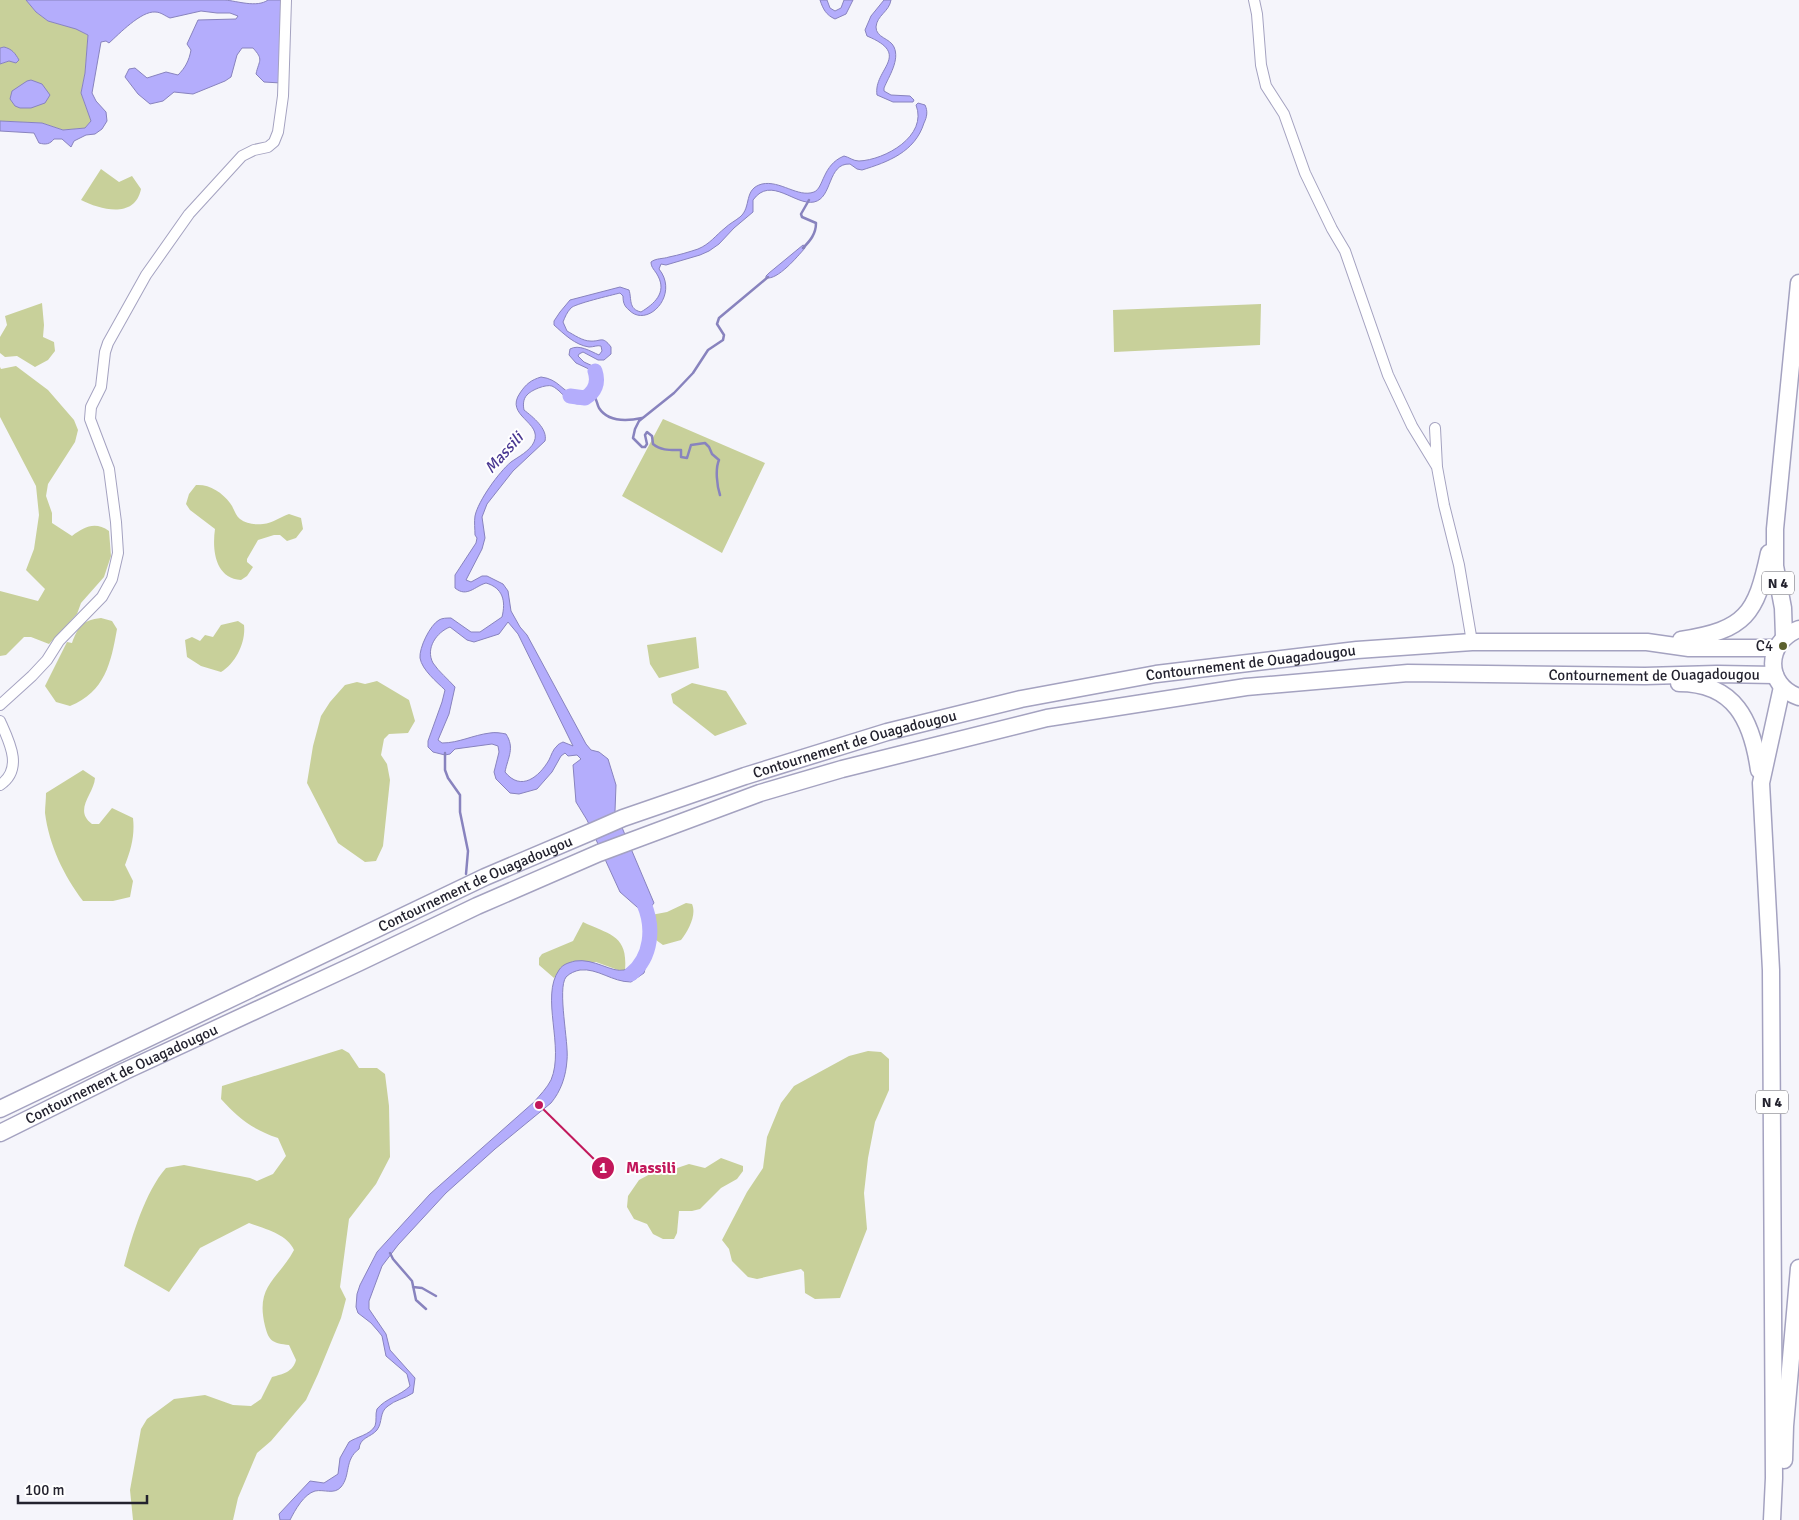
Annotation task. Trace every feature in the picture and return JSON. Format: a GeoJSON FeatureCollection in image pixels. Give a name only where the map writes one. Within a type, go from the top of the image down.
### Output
{"type":"FeatureCollection","features":[{"type":"Feature","properties":{"kind":"highway","name":"N 4"},"geometry":{"type":"LineString","coordinates":[[1772,1520],[1774,1469],[1771,970],[1761,783],[1779,681],[1773,662],[1780,642],[1783,608],[1775,566],[1774,528],[1799,284]]}},
{"type":"Feature","properties":{"kind":"highway"},"geometry":{"type":"LineString","coordinates":[[1647,642],[1706,636],[1722,631],[1738,622],[1751,609],[1759,593],[1774,528]]}},
{"type":"Feature","properties":{"kind":"highway"},"geometry":{"type":"LineString","coordinates":[[1780,642],[1799,629]]}},
{"type":"Feature","properties":{"kind":"highway","name":"Contournement de Ouagadougou"},"geometry":{"type":"LineString","coordinates":[[0,1109],[485,877],[623,818],[745,776],[887,732],[1021,699],[1156,674],[1358,650],[1472,642],[1647,642],[1689,648],[1780,642]]}},
{"type":"Feature","properties":{"kind":"highway","name":"Contournement de Ouagadougou"},"geometry":{"type":"LineString","coordinates":[[0,1133],[125,1071],[476,906],[631,840],[760,793],[842,769],[1046,718],[1246,687],[1408,673],[1645,676],[1678,674],[1779,681]]}},
{"type":"Feature","properties":{"kind":"highway"},"geometry":{"type":"LineString","coordinates":[[1645,676],[1668,682],[1695,684],[1715,690],[1731,700],[1742,713],[1751,733],[1756,750],[1761,783]]}},
{"type":"Feature","properties":{"kind":"highway"},"geometry":{"type":"LineString","coordinates":[[1779,681],[1789,693],[1799,697]]}},
{"type":"Feature","properties":{"kind":"highway"},"geometry":{"type":"LineString","coordinates":[[1782,1520],[1785,1426],[1799,1268]]}},
{"type":"Feature","properties":{"kind":"street"},"geometry":{"type":"LineString","coordinates":[[0,705],[47,660],[59,640],[102,597],[112,580],[118,553],[110,478],[105,455],[90,419],[91,407],[101,387],[105,352],[108,343],[146,275],[189,214],[242,156],[254,150],[268,147],[274,142],[278,132],[283,96],[286,0]]}},
{"type":"Feature","properties":{"kind":"street"},"geometry":{"type":"LineString","coordinates":[[1254,0],[1261,65],[1266,86],[1284,114],[1306,173],[1332,229],[1345,250],[1388,375],[1412,426],[1437,467]]}},
{"type":"Feature","properties":{"kind":"street"},"geometry":{"type":"LineString","coordinates":[[1435,428],[1437,467],[1459,565],[1472,642]]}},
{"type":"Feature","properties":{"kind":"street"},"geometry":{"type":"LineString","coordinates":[[0,721],[11,746],[14,761],[10,776],[0,785]]}},
{"type":"Feature","properties":{"kind":"green space"},"geometry":{"type":"Polygon","coordinates":[[[0,0],[26,0],[36,12],[48,21],[77,29],[88,35],[85,73],[81,93],[91,121],[85,128],[63,130],[42,123],[0,121],[0,64],[9,61],[4,47],[0,48],[0,0]]]}},
{"type":"Feature","properties":{"kind":"green space"},"geometry":{"type":"Polygon","coordinates":[[[101,169],[119,182],[132,176],[141,189],[138,198],[132,205],[116,210],[98,207],[81,200],[101,169]]]}},
{"type":"Feature","properties":{"kind":"green space"},"geometry":{"type":"Polygon","coordinates":[[[42,303],[43,337],[54,342],[55,351],[48,360],[35,367],[17,356],[5,357],[0,353],[0,337],[7,325],[5,316],[42,303]]]}},
{"type":"Feature","properties":{"kind":"green space"},"geometry":{"type":"Polygon","coordinates":[[[1261,304],[1260,345],[1114,352],[1113,310],[1261,304]]]}},
{"type":"Feature","properties":{"kind":"green space"},"geometry":{"type":"Polygon","coordinates":[[[16,366],[48,390],[74,420],[78,430],[75,442],[48,484],[46,496],[52,513],[52,523],[72,536],[90,526],[104,528],[109,531],[111,556],[104,577],[81,603],[77,614],[49,644],[31,637],[24,637],[6,655],[0,656],[0,591],[38,601],[45,589],[26,570],[34,549],[39,515],[36,486],[0,417],[0,367],[1,369],[16,366]]]}},
{"type":"Feature","properties":{"kind":"green space"},"geometry":{"type":"Polygon","coordinates":[[[663,419],[765,463],[722,553],[622,496],[663,419]]]}},
{"type":"Feature","properties":{"kind":"green space"},"geometry":{"type":"Polygon","coordinates":[[[196,485],[210,487],[223,495],[242,521],[254,524],[267,523],[289,514],[301,518],[303,529],[296,538],[287,541],[280,535],[258,540],[247,559],[247,562],[253,567],[247,576],[241,580],[232,578],[221,569],[217,562],[214,546],[215,529],[190,510],[186,504],[189,494],[196,485]]]}},
{"type":"Feature","properties":{"kind":"green space"},"geometry":{"type":"Polygon","coordinates":[[[101,618],[112,621],[117,629],[109,665],[104,675],[99,684],[82,700],[70,706],[56,702],[45,686],[67,642],[72,643],[76,633],[89,620],[101,618]]]}},
{"type":"Feature","properties":{"kind":"green space"},"geometry":{"type":"Polygon","coordinates":[[[238,621],[244,625],[242,645],[235,658],[221,672],[201,666],[187,657],[185,640],[192,637],[200,641],[205,635],[213,637],[221,625],[238,621]]]}},
{"type":"Feature","properties":{"kind":"green space"},"geometry":{"type":"Polygon","coordinates":[[[696,637],[699,668],[659,678],[650,664],[647,645],[696,637]]]}},
{"type":"Feature","properties":{"kind":"green space"},"geometry":{"type":"Polygon","coordinates":[[[377,681],[409,700],[415,721],[408,733],[389,734],[384,739],[381,755],[387,764],[390,780],[383,846],[376,861],[365,862],[338,843],[307,783],[313,746],[321,716],[330,702],[345,685],[377,681]]]}},
{"type":"Feature","properties":{"kind":"green space"},"geometry":{"type":"Polygon","coordinates":[[[692,683],[726,691],[747,724],[715,736],[673,703],[671,694],[692,683]]]}},
{"type":"Feature","properties":{"kind":"green space"},"geometry":{"type":"Polygon","coordinates":[[[83,770],[95,778],[84,808],[87,819],[92,824],[99,824],[112,808],[133,818],[132,842],[125,865],[133,881],[130,897],[113,901],[83,901],[58,860],[47,825],[45,813],[46,793],[83,770]]]}},
{"type":"Feature","properties":{"kind":"green space"},"geometry":{"type":"Polygon","coordinates":[[[686,903],[692,904],[693,918],[681,940],[663,945],[649,935],[651,915],[667,912],[686,903]]]}},
{"type":"Feature","properties":{"kind":"green space"},"geometry":{"type":"Polygon","coordinates":[[[583,922],[609,934],[620,943],[624,950],[625,970],[618,970],[596,962],[561,968],[554,978],[539,965],[539,958],[542,954],[573,941],[583,922]]]}},
{"type":"Feature","properties":{"kind":"green space"},"geometry":{"type":"Polygon","coordinates":[[[342,1049],[349,1053],[359,1068],[377,1068],[385,1074],[389,1106],[390,1157],[376,1184],[349,1219],[340,1287],[346,1299],[341,1318],[318,1374],[306,1400],[271,1441],[257,1453],[238,1498],[233,1520],[133,1520],[130,1490],[141,1429],[147,1419],[174,1399],[205,1395],[233,1405],[251,1406],[261,1399],[272,1377],[290,1370],[296,1360],[289,1345],[270,1339],[265,1326],[263,1312],[263,1301],[270,1284],[294,1250],[291,1244],[275,1233],[249,1223],[200,1248],[169,1292],[124,1266],[135,1228],[146,1202],[158,1178],[166,1168],[184,1165],[257,1181],[273,1174],[286,1156],[278,1138],[246,1123],[234,1112],[221,1099],[222,1086],[342,1049]]]}},
{"type":"Feature","properties":{"kind":"green space"},"geometry":{"type":"Polygon","coordinates":[[[868,1051],[881,1052],[889,1059],[889,1090],[875,1122],[868,1158],[864,1193],[867,1229],[840,1298],[815,1299],[805,1293],[804,1272],[801,1269],[757,1279],[748,1277],[732,1261],[729,1249],[722,1240],[747,1192],[763,1168],[767,1137],[781,1103],[794,1086],[849,1056],[868,1051]]]}},
{"type":"Feature","properties":{"kind":"green space"},"geometry":{"type":"Polygon","coordinates":[[[721,1158],[743,1166],[743,1171],[737,1179],[721,1188],[700,1209],[679,1211],[677,1233],[674,1239],[663,1239],[653,1234],[647,1224],[634,1219],[627,1207],[628,1196],[639,1180],[652,1173],[671,1170],[689,1164],[705,1168],[721,1158]]]}},
{"type":"Feature","properties":{"kind":"shaded area"},"geometry":{"type":"Polygon","coordinates":[[[26,0],[225,0],[258,4],[268,0],[284,0],[281,83],[264,82],[256,74],[260,60],[259,55],[253,48],[242,48],[237,55],[231,77],[225,81],[193,94],[174,92],[163,101],[150,104],[138,94],[125,77],[129,69],[135,68],[147,78],[166,72],[178,75],[185,67],[189,58],[191,50],[187,44],[198,20],[236,19],[238,16],[230,13],[201,11],[170,18],[155,12],[149,13],[130,24],[109,43],[106,41],[101,42],[92,93],[96,101],[106,112],[107,121],[102,129],[95,134],[86,135],[74,141],[71,147],[62,139],[54,139],[44,144],[39,143],[34,133],[0,131],[0,121],[42,123],[63,130],[85,128],[91,121],[81,93],[85,73],[88,35],[76,29],[48,21],[36,12],[26,0]]]}},
{"type":"Feature","properties":{"kind":"shaded area"},"geometry":{"type":"Polygon","coordinates":[[[820,0],[827,0],[830,8],[835,11],[841,8],[844,0],[853,0],[846,14],[835,19],[825,11],[820,0]]]}},
{"type":"Feature","properties":{"kind":"shaded area"},"geometry":{"type":"Polygon","coordinates":[[[884,0],[891,0],[876,27],[878,34],[894,47],[896,57],[884,91],[891,95],[910,96],[914,100],[913,102],[893,102],[877,95],[877,86],[888,63],[889,56],[887,50],[880,43],[867,36],[865,30],[871,16],[884,0]]]}},
{"type":"Feature","properties":{"kind":"shaded area"},"geometry":{"type":"Polygon","coordinates":[[[4,47],[16,55],[19,60],[16,63],[9,61],[0,64],[0,48],[4,47]]]}},
{"type":"Feature","properties":{"kind":"shaded area"},"geometry":{"type":"Polygon","coordinates":[[[31,80],[42,84],[50,95],[45,103],[31,108],[15,106],[10,99],[12,91],[31,80]]]}},
{"type":"Feature","properties":{"kind":"shaded area"},"geometry":{"type":"Polygon","coordinates":[[[918,103],[925,105],[926,118],[920,133],[907,149],[891,159],[862,170],[850,164],[843,165],[837,169],[824,194],[814,202],[799,200],[775,191],[767,190],[760,193],[753,200],[753,212],[719,244],[700,255],[666,265],[661,264],[659,269],[666,289],[659,306],[652,312],[636,315],[626,307],[623,296],[620,293],[571,308],[563,322],[567,331],[587,341],[603,340],[611,347],[611,354],[604,360],[598,360],[583,352],[578,356],[584,362],[597,368],[599,376],[598,386],[596,389],[592,389],[591,370],[576,363],[569,355],[570,349],[577,347],[599,355],[602,351],[601,346],[589,347],[579,344],[554,325],[554,321],[570,300],[620,287],[629,290],[632,306],[641,312],[654,302],[661,288],[658,276],[651,262],[706,245],[744,213],[750,194],[756,186],[769,183],[802,193],[814,192],[820,186],[831,165],[844,156],[859,161],[869,160],[892,151],[910,136],[916,127],[918,116],[916,105],[918,103]]]}},
{"type":"Feature","properties":{"kind":"shaded area"},"geometry":{"type":"Polygon","coordinates":[[[803,245],[805,248],[782,272],[771,278],[766,278],[769,273],[803,245]]]}},
{"type":"Feature","properties":{"kind":"shaded area"},"geometry":{"type":"Polygon","coordinates":[[[541,377],[552,380],[570,393],[587,394],[590,397],[589,400],[583,403],[573,403],[552,386],[535,389],[526,397],[524,410],[542,428],[545,441],[513,471],[487,504],[482,517],[485,538],[482,549],[466,580],[471,582],[482,576],[487,576],[503,584],[508,591],[511,611],[527,635],[586,744],[591,750],[599,752],[608,759],[616,785],[615,811],[654,903],[650,908],[651,923],[647,923],[645,914],[620,892],[587,820],[576,802],[573,765],[581,759],[577,755],[568,756],[565,753],[537,789],[519,794],[510,793],[496,779],[494,772],[499,752],[498,746],[492,744],[455,749],[450,754],[445,755],[433,752],[428,747],[428,741],[445,690],[430,676],[421,662],[421,649],[429,632],[440,619],[451,618],[471,632],[480,632],[502,617],[504,606],[502,596],[496,588],[486,583],[467,592],[459,591],[455,588],[455,575],[476,543],[475,516],[485,495],[506,467],[527,451],[534,442],[535,435],[533,429],[520,413],[516,401],[524,387],[541,377]],[[508,622],[499,634],[474,642],[467,640],[450,627],[437,637],[431,646],[430,652],[433,663],[455,687],[449,714],[438,740],[442,743],[448,743],[490,733],[506,734],[509,739],[510,748],[505,772],[517,781],[523,781],[535,777],[540,772],[559,744],[563,742],[573,746],[518,634],[508,622]]]}},
{"type":"Feature","properties":{"kind":"shaded area"},"geometry":{"type":"Polygon","coordinates":[[[639,958],[645,962],[643,965],[644,973],[631,982],[587,970],[576,971],[566,977],[563,1004],[567,1060],[564,1077],[558,1093],[551,1103],[495,1149],[446,1193],[398,1245],[382,1266],[369,1301],[369,1309],[386,1334],[390,1350],[415,1378],[413,1393],[385,1408],[377,1430],[361,1442],[359,1449],[351,1458],[346,1478],[341,1487],[335,1491],[315,1491],[307,1495],[290,1520],[280,1520],[279,1514],[310,1481],[324,1483],[338,1474],[340,1458],[349,1442],[373,1429],[376,1424],[377,1409],[410,1386],[407,1374],[386,1356],[382,1336],[371,1323],[358,1313],[356,1307],[360,1285],[377,1252],[430,1194],[534,1102],[551,1080],[555,1067],[552,994],[554,981],[559,970],[568,963],[582,961],[624,970],[639,958]]]}},
{"type":"Feature","properties":{"kind":"waterway"},"geometry":{"type":"LineString","coordinates":[[803,248],[812,237],[816,227],[816,223],[802,217],[801,214],[809,200]]}},
{"type":"Feature","properties":{"kind":"waterway"},"geometry":{"type":"LineString","coordinates":[[720,495],[717,478],[719,460],[712,454],[705,443],[691,445],[687,458],[681,457],[681,450],[659,448],[653,444],[652,436],[647,432],[645,435],[647,444],[645,447],[642,447],[633,438],[639,421],[674,393],[693,373],[708,350],[723,340],[724,335],[717,324],[719,318],[768,277]]}},
{"type":"Feature","properties":{"kind":"waterway","name":"Massili"},"geometry":{"type":"LineString","coordinates":[[570,396],[585,398],[591,393],[596,383],[595,371]]}},
{"type":"Feature","properties":{"kind":"waterway"},"geometry":{"type":"LineString","coordinates":[[592,393],[596,398],[599,408],[608,416],[625,420],[642,418]]}},
{"type":"Feature","properties":{"kind":"waterway"},"geometry":{"type":"LineString","coordinates":[[445,753],[445,770],[448,778],[460,795],[460,812],[468,851],[466,874]]}},
{"type":"Feature","properties":{"kind":"waterway","name":"Massili"},"geometry":{"type":"LineString","coordinates":[[631,974],[643,959],[649,941],[649,922],[644,904]]}},
{"type":"Feature","properties":{"kind":"waterway"},"geometry":{"type":"LineString","coordinates":[[390,1253],[412,1281],[416,1300],[426,1309]]}},
{"type":"Feature","properties":{"kind":"waterway"},"geometry":{"type":"LineString","coordinates":[[413,1287],[422,1288],[436,1296]]}},
{"type":"Feature","properties":{"kind":"place","name":"C4"},"geometry":{"type":"Point","coordinates":[1783,646]}},
{"type":"Feature","properties":{"kind":"place","name":"Massili"},"geometry":{"type":"Point","coordinates":[539,1105]}}]}
